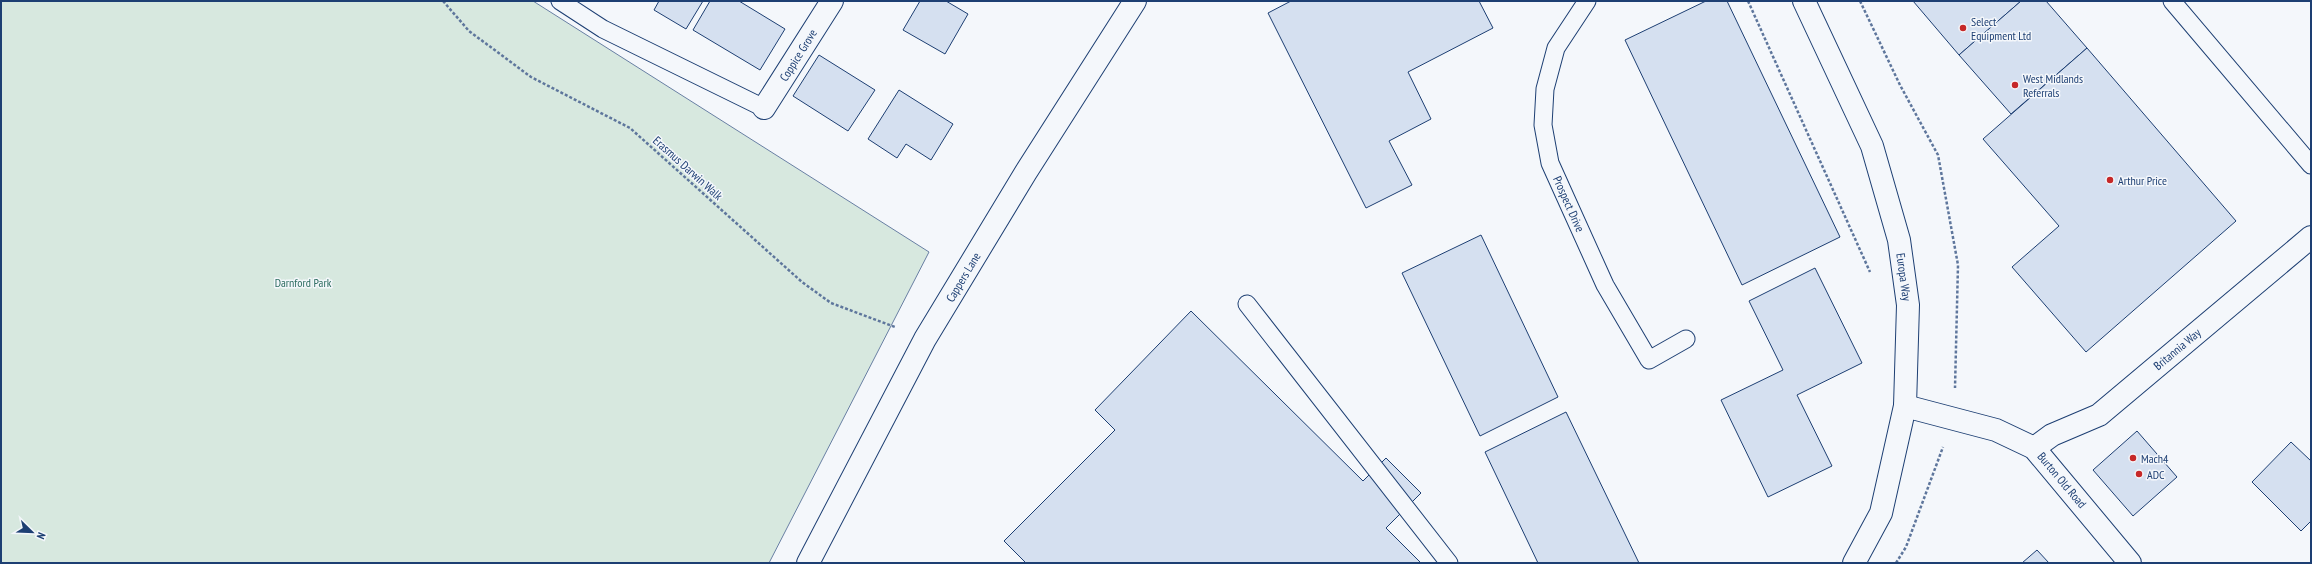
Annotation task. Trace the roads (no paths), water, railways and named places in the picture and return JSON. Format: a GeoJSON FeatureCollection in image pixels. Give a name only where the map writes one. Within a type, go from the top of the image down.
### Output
{"type":"FeatureCollection","features":[{"type":"Feature","properties":{"kind":"main road","name":"Coppice Grove"},"geometry":{"type":"LineString","coordinates":[[764,108],[832,1]]}},
{"type":"Feature","properties":{"kind":"main road","name":"Cappers Lane"},"geometry":{"type":"LineString","coordinates":[[808,563],[925,339],[1026,172],[1135,1]]}},
{"type":"Feature","properties":{"kind":"main road","name":"Europa Way"},"geometry":{"type":"LineString","coordinates":[[1804,1],[1872,146],[1898,240],[1908,305],[1905,406],[1881,513],[1854,563]]}},
{"type":"Feature","properties":{"kind":"main road","name":"Britannia Way"},"geometry":{"type":"LineString","coordinates":[[2034,448],[2052,435],[2099,415],[2311,237]]}},
{"type":"Feature","properties":{"kind":"main road","name":"Burton Old Road"},"geometry":{"type":"LineString","coordinates":[[1905,406],[1996,430],[2034,448],[2130,563]]}},
{"type":"Feature","properties":{"kind":"lane"},"geometry":{"type":"LineString","coordinates":[[560,1],[603,29],[764,108]]}},
{"type":"Feature","properties":{"kind":"lane","name":"Prospect Drive"},"geometry":{"type":"LineString","coordinates":[[1587,1],[1556,48],[1546,89],[1543,125],[1550,163],[1605,285],[1649,360],[1686,339]]}},
{"type":"Feature","properties":{"kind":"lane"},"geometry":{"type":"LineString","coordinates":[[2172,1],[2311,165]]}},
{"type":"Feature","properties":{"kind":"lane"},"geometry":{"type":"LineString","coordinates":[[1247,304],[1449,563]]}},
{"type":"Feature","properties":{"kind":"place","name":"Select Equipment Ltd"},"geometry":{"type":"Point","coordinates":[1963,28]}},
{"type":"Feature","properties":{"kind":"place","name":"West Midlands Referrals"},"geometry":{"type":"Point","coordinates":[2015,85]}},
{"type":"Feature","properties":{"kind":"place","name":"Arthur Price"},"geometry":{"type":"Point","coordinates":[2110,180]}},
{"type":"Feature","properties":{"kind":"place","name":"Mach4"},"geometry":{"type":"Point","coordinates":[2133,458]}},
{"type":"Feature","properties":{"kind":"place","name":"ADC"},"geometry":{"type":"Point","coordinates":[2139,474]}},
{"type":"Feature","properties":{"kind":"park label","name":"Darnford Park"},"geometry":{"type":"Point","coordinates":[303,282]}}]}
